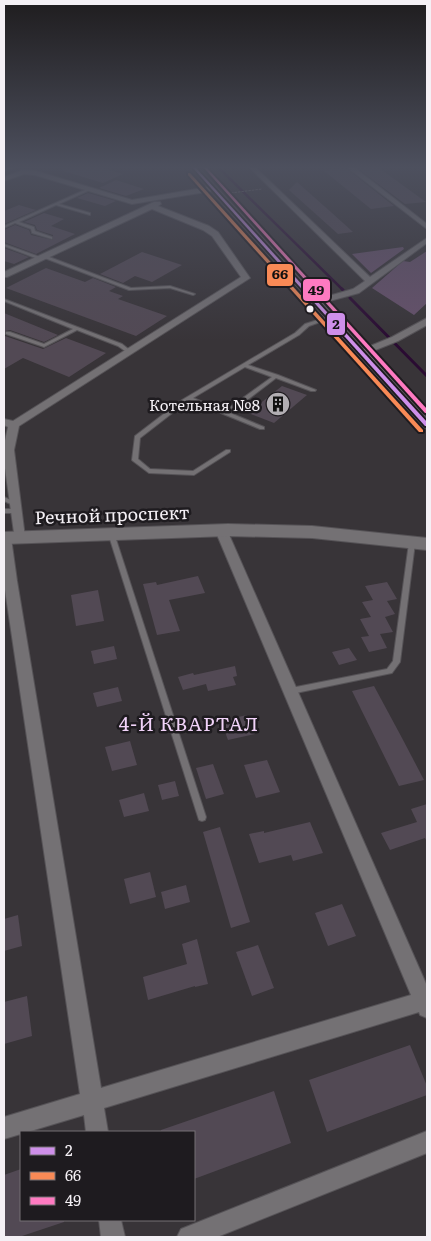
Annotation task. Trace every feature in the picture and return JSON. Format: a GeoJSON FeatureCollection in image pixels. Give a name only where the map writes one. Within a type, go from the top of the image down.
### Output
{"type":"FeatureCollection","features":[{"type":"Feature","properties":{"kind":"street"},"geometry":{"type":"LineString","coordinates":[[4,275],[108,226]]}},
{"type":"Feature","properties":{"kind":"street"},"geometry":{"type":"LineString","coordinates":[[97,1131],[13,601],[9,538],[12,509],[8,450],[9,423],[130,352],[246,278],[215,234],[201,226]]}},
{"type":"Feature","properties":{"kind":"street"},"geometry":{"type":"LineString","coordinates":[[248,226],[427,425]]}},
{"type":"Feature","properties":{"kind":"street"},"geometry":{"type":"LineString","coordinates":[[312,226],[370,282]]}},
{"type":"Feature","properties":{"kind":"street"},"geometry":{"type":"LineString","coordinates":[[317,302],[356,291],[427,240]]}},
{"type":"Feature","properties":{"kind":"street"},"geometry":{"type":"LineString","coordinates":[[363,352],[392,341],[427,321]]}},
{"type":"Feature","properties":{"kind":"street"},"geometry":{"type":"LineString","coordinates":[[4,1128],[426,1004],[222,530]]}},
{"type":"Feature","properties":{"kind":"street","name":"Речной проспект"},"geometry":{"type":"LineString","coordinates":[[9,538],[222,530],[312,532],[420,543]]}},
{"type":"Feature","properties":{"kind":"street"},"geometry":{"type":"LineString","coordinates":[[190,1237],[427,1142]]}},
{"type":"Feature","properties":{"kind":"street"},"geometry":{"type":"LineString","coordinates":[[110,1221],[113,1237]]}},
{"type":"Feature","properties":{"kind":"lane"},"geometry":{"type":"LineString","coordinates":[[27,226],[33,228],[33,232],[51,238]]}},
{"type":"Feature","properties":{"kind":"lane"},"geometry":{"type":"LineString","coordinates":[[4,246],[131,289],[170,287],[194,294]]}},
{"type":"Feature","properties":{"kind":"lane"},"geometry":{"type":"LineString","coordinates":[[4,300],[120,345],[130,352]]}},
{"type":"Feature","properties":{"kind":"lane"},"geometry":{"type":"LineString","coordinates":[[228,451],[194,473],[149,470],[135,460],[137,437],[189,398],[297,334],[307,325],[332,317]]}},
{"type":"Feature","properties":{"kind":"lane"},"geometry":{"type":"LineString","coordinates":[[8,333],[44,346],[76,329]]}},
{"type":"Feature","properties":{"kind":"lane"},"geometry":{"type":"LineString","coordinates":[[244,365],[313,390]]}},
{"type":"Feature","properties":{"kind":"lane"},"geometry":{"type":"LineString","coordinates":[[226,413],[276,376]]}},
{"type":"Feature","properties":{"kind":"lane"},"geometry":{"type":"LineString","coordinates":[[189,398],[262,428]]}},
{"type":"Feature","properties":{"kind":"lane"},"geometry":{"type":"LineString","coordinates":[[4,499],[12,509]]}},
{"type":"Feature","properties":{"kind":"lane"},"geometry":{"type":"LineString","coordinates":[[111,533],[202,817]]}},
{"type":"Feature","properties":{"kind":"lane"},"geometry":{"type":"LineString","coordinates":[[291,691],[390,672],[396,662],[420,543]]}},
{"type":"Feature","properties":{"kind":"shaded area"},"geometry":{"type":"Polygon","coordinates":[[[403,247],[404,249],[371,273],[352,254],[403,247]]]}},
{"type":"Feature","properties":{"kind":"shaded area"},"geometry":{"type":"Polygon","coordinates":[[[427,251],[427,303],[414,315],[372,288],[403,261],[410,262],[427,251]]]}},
{"type":"Feature","properties":{"kind":"building"},"geometry":{"type":"Polygon","coordinates":[[[13,226],[29,230],[31,235],[53,240],[53,235],[37,230],[35,226],[51,226],[75,234],[36,254],[4,242],[4,230],[13,226]]]}},
{"type":"Feature","properties":{"kind":"building"},"geometry":{"type":"Polygon","coordinates":[[[329,226],[346,226],[353,232],[338,234],[329,226]]]}},
{"type":"Feature","properties":{"kind":"building"},"geometry":{"type":"Polygon","coordinates":[[[4,248],[29,257],[14,264],[4,261],[4,248]]]}},
{"type":"Feature","properties":{"kind":"building"},"geometry":{"type":"Polygon","coordinates":[[[142,252],[182,265],[152,282],[135,276],[123,283],[100,274],[142,252]]]}},
{"type":"Feature","properties":{"kind":"building"},"geometry":{"type":"Polygon","coordinates":[[[46,268],[85,282],[93,278],[116,287],[109,291],[123,296],[118,299],[167,316],[136,336],[6,288],[46,268]]]}},
{"type":"Feature","properties":{"kind":"building"},"geometry":{"type":"Polygon","coordinates":[[[4,313],[58,335],[44,342],[10,330],[5,331],[5,336],[43,349],[66,338],[106,353],[69,377],[23,358],[4,369],[4,313]]]}},
{"type":"Feature","properties":{"kind":"building","name":"Котельная №8"},"geometry":{"type":"Polygon","coordinates":[[[282,386],[307,395],[274,423],[248,413],[282,386]]]}},
{"type":"Feature","properties":{"kind":"building"},"geometry":{"type":"Polygon","coordinates":[[[198,576],[205,593],[169,600],[180,631],[157,635],[143,584],[156,582],[157,585],[198,576]]]}},
{"type":"Feature","properties":{"kind":"building"},"geometry":{"type":"Polygon","coordinates":[[[387,582],[397,599],[387,601],[395,614],[385,617],[393,632],[380,634],[387,648],[369,652],[361,637],[369,636],[360,619],[371,617],[362,602],[373,600],[365,586],[387,582]]]}},
{"type":"Feature","properties":{"kind":"building"},"geometry":{"type":"Polygon","coordinates":[[[98,590],[104,621],[76,626],[71,595],[98,590]]]}},
{"type":"Feature","properties":{"kind":"building"},"geometry":{"type":"Polygon","coordinates":[[[114,646],[117,659],[94,664],[91,651],[114,646]]]}},
{"type":"Feature","properties":{"kind":"building"},"geometry":{"type":"Polygon","coordinates":[[[349,648],[357,660],[339,665],[332,652],[349,648]]]}},
{"type":"Feature","properties":{"kind":"building"},"geometry":{"type":"Polygon","coordinates":[[[235,666],[237,676],[233,677],[236,685],[208,691],[206,684],[183,690],[178,677],[193,673],[194,675],[235,666]]]}},
{"type":"Feature","properties":{"kind":"building"},"geometry":{"type":"Polygon","coordinates":[[[374,686],[424,780],[399,786],[352,691],[374,686]]]}},
{"type":"Feature","properties":{"kind":"building"},"geometry":{"type":"Polygon","coordinates":[[[118,687],[122,701],[97,707],[93,693],[118,687]]]}},
{"type":"Feature","properties":{"kind":"building"},"geometry":{"type":"Polygon","coordinates":[[[247,715],[255,734],[228,740],[221,721],[247,715]]]}},
{"type":"Feature","properties":{"kind":"building"},"geometry":{"type":"Polygon","coordinates":[[[130,741],[137,765],[112,771],[105,747],[130,741]]]}},
{"type":"Feature","properties":{"kind":"building"},"geometry":{"type":"Polygon","coordinates":[[[267,760],[280,792],[256,798],[244,765],[267,760]]]}},
{"type":"Feature","properties":{"kind":"building"},"geometry":{"type":"Polygon","coordinates":[[[213,764],[224,794],[206,799],[196,768],[213,764]]]}},
{"type":"Feature","properties":{"kind":"building"},"geometry":{"type":"Polygon","coordinates":[[[175,781],[179,796],[162,800],[158,785],[175,781]]]}},
{"type":"Feature","properties":{"kind":"building"},"geometry":{"type":"Polygon","coordinates":[[[144,793],[149,811],[124,817],[119,800],[144,793]]]}},
{"type":"Feature","properties":{"kind":"building"},"geometry":{"type":"Polygon","coordinates":[[[427,804],[427,842],[425,838],[390,850],[381,833],[417,822],[411,809],[427,804]]]}},
{"type":"Feature","properties":{"kind":"building"},"geometry":{"type":"Polygon","coordinates":[[[310,822],[323,853],[293,861],[291,855],[259,863],[249,834],[264,831],[264,833],[310,822]]]}},
{"type":"Feature","properties":{"kind":"building"},"geometry":{"type":"Polygon","coordinates":[[[220,827],[250,922],[231,928],[203,832],[220,827]]]}},
{"type":"Feature","properties":{"kind":"building"},"geometry":{"type":"Polygon","coordinates":[[[150,872],[156,897],[130,904],[124,879],[150,872]]]}},
{"type":"Feature","properties":{"kind":"building"},"geometry":{"type":"Polygon","coordinates":[[[186,885],[190,902],[165,909],[161,892],[186,885]]]}},
{"type":"Feature","properties":{"kind":"building"},"geometry":{"type":"Polygon","coordinates":[[[342,904],[356,936],[328,946],[315,913],[342,904]]]}},
{"type":"Feature","properties":{"kind":"building"},"geometry":{"type":"Polygon","coordinates":[[[18,915],[22,946],[4,951],[4,919],[18,915]]]}},
{"type":"Feature","properties":{"kind":"building"},"geometry":{"type":"Polygon","coordinates":[[[197,939],[208,984],[148,1000],[143,977],[187,964],[182,944],[197,939]]]}},
{"type":"Feature","properties":{"kind":"building"},"geometry":{"type":"Polygon","coordinates":[[[258,945],[274,988],[252,996],[236,952],[258,945]]]}},
{"type":"Feature","properties":{"kind":"building"},"geometry":{"type":"Polygon","coordinates":[[[27,996],[32,1036],[4,1044],[4,1002],[27,996]]]}},
{"type":"Feature","properties":{"kind":"building"},"geometry":{"type":"Polygon","coordinates":[[[410,1045],[427,1086],[427,1095],[327,1132],[309,1080],[410,1045]]]}},
{"type":"Feature","properties":{"kind":"building"},"geometry":{"type":"Polygon","coordinates":[[[274,1091],[291,1143],[195,1179],[195,1131],[161,1130],[274,1091]]]}},
{"type":"Feature","properties":{"kind":"building"},"geometry":{"type":"Polygon","coordinates":[[[20,1169],[20,1221],[64,1222],[19,1237],[4,1237],[4,1175],[20,1169]]]}},
{"type":"Feature","properties":{"kind":"waterway"},"geometry":{"type":"LineString","coordinates":[[278,226],[342,289]]}},
{"type":"Feature","properties":{"kind":"waterway"},"geometry":{"type":"LineString","coordinates":[[350,298],[427,376]]}},
{"type":"Feature","properties":{"kind":"transit line","name":"66"},"geometry":{"type":"LineString","coordinates":[[236,226],[421,431]]}},
{"type":"Feature","properties":{"kind":"transit line","name":"2"},"geometry":{"type":"LineString","coordinates":[[247,226],[427,425]]}},
{"type":"Feature","properties":{"kind":"transit line","name":"49"},"geometry":{"type":"LineString","coordinates":[[258,226],[427,412]]}},
{"type":"Feature","properties":{"kind":"place","name":"Котельная №8"},"geometry":{"type":"Point","coordinates":[278,404]}},
{"type":"Feature","properties":{"kind":"district","name":"4-Й КВАРТАЛ"},"geometry":{"type":"Point","coordinates":[189,723]}}]}
